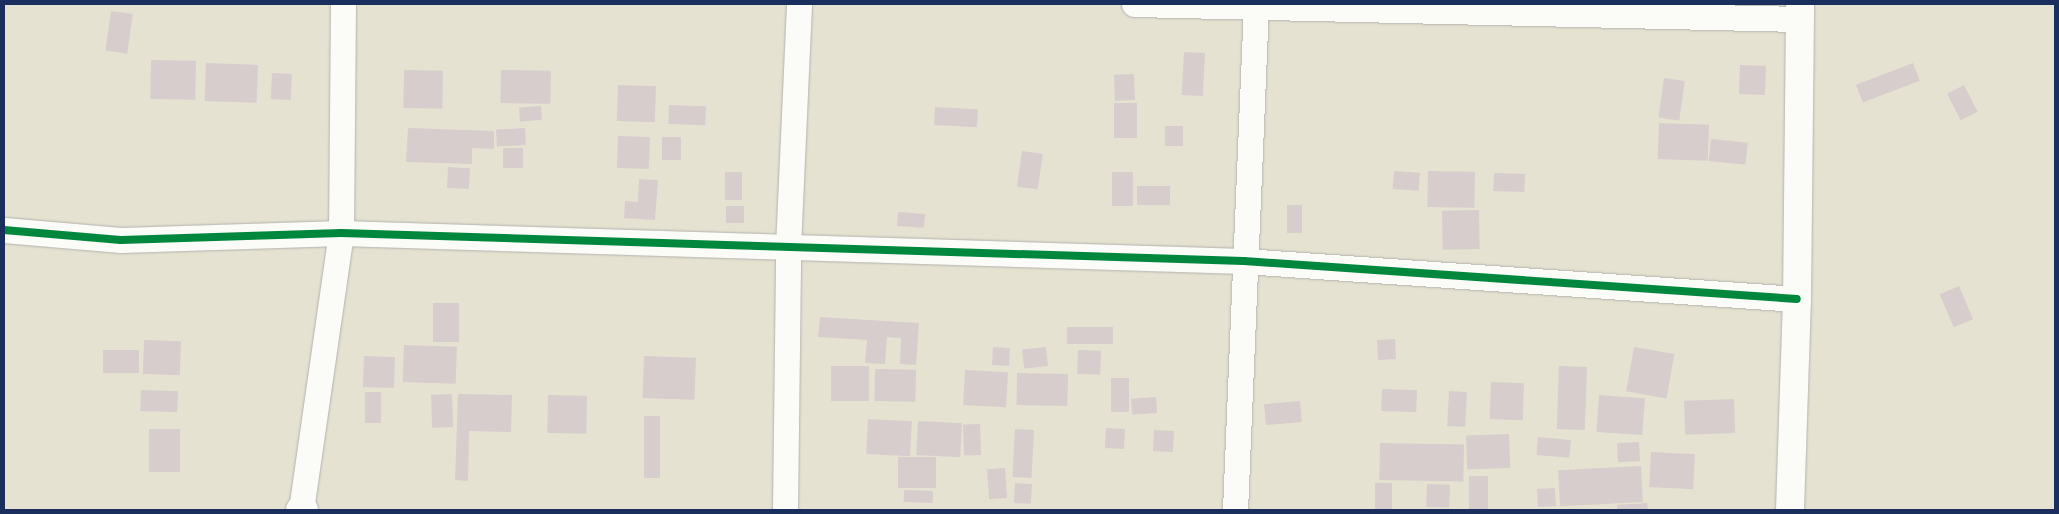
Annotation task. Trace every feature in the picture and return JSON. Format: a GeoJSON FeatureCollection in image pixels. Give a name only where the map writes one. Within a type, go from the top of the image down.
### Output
{"type":"FeatureCollection","features":[{"type":"Feature","properties":{"kind":"street"},"geometry":{"type":"LineString","coordinates":[[302,510],[341,233],[343,4]]}},
{"type":"Feature","properties":{"kind":"street"},"geometry":{"type":"LineString","coordinates":[[785,510],[788,247],[799,4]]}},
{"type":"Feature","properties":{"kind":"street"},"geometry":{"type":"LineString","coordinates":[[1134,4],[1800,11],[1797,299],[1790,510]]}},
{"type":"Feature","properties":{"kind":"street"},"geometry":{"type":"LineString","coordinates":[[1235,510],[1256,5]]}},
{"type":"Feature","properties":{"kind":"street"},"geometry":{"type":"LineString","coordinates":[[4,230],[122,240],[341,233],[1244,261],[1797,299]]}},
{"type":"Feature","properties":{"kind":"building"},"geometry":{"type":"Polygon","coordinates":[[[111,11],[133,14],[127,54],[105,51],[111,11]]]}},
{"type":"Feature","properties":{"kind":"building"},"geometry":{"type":"Polygon","coordinates":[[[1184,52],[1205,53],[1203,96],[1182,95],[1184,52]]]}},
{"type":"Feature","properties":{"kind":"building"},"geometry":{"type":"Polygon","coordinates":[[[151,60],[196,61],[195,100],[150,99],[151,60]]]}},
{"type":"Feature","properties":{"kind":"building"},"geometry":{"type":"Polygon","coordinates":[[[206,63],[258,65],[257,103],[205,101],[206,63]]]}},
{"type":"Feature","properties":{"kind":"building"},"geometry":{"type":"Polygon","coordinates":[[[1913,63],[1920,81],[1863,103],[1856,85],[1913,63]]]}},
{"type":"Feature","properties":{"kind":"building"},"geometry":{"type":"Polygon","coordinates":[[[1740,65],[1766,66],[1765,95],[1739,94],[1740,65]]]}},
{"type":"Feature","properties":{"kind":"building"},"geometry":{"type":"Polygon","coordinates":[[[404,70],[443,71],[442,109],[403,108],[404,70]]]}},
{"type":"Feature","properties":{"kind":"building"},"geometry":{"type":"Polygon","coordinates":[[[501,70],[551,71],[550,104],[500,103],[501,70]]]}},
{"type":"Feature","properties":{"kind":"building"},"geometry":{"type":"Polygon","coordinates":[[[272,73],[292,74],[291,100],[271,99],[272,73]]]}},
{"type":"Feature","properties":{"kind":"building"},"geometry":{"type":"Polygon","coordinates":[[[1134,74],[1135,100],[1115,101],[1114,75],[1134,74]]]}},
{"type":"Feature","properties":{"kind":"building"},"geometry":{"type":"Polygon","coordinates":[[[1664,78],[1685,81],[1679,121],[1658,118],[1664,78]]]}},
{"type":"Feature","properties":{"kind":"building"},"geometry":{"type":"Polygon","coordinates":[[[618,85],[656,86],[655,122],[617,121],[618,85]]]}},
{"type":"Feature","properties":{"kind":"building"},"geometry":{"type":"Polygon","coordinates":[[[1964,85],[1978,112],[1961,120],[1947,94],[1964,85]]]}},
{"type":"Feature","properties":{"kind":"building"},"geometry":{"type":"Polygon","coordinates":[[[1114,103],[1137,103],[1137,138],[1114,138],[1114,103]]]}},
{"type":"Feature","properties":{"kind":"building"},"geometry":{"type":"Polygon","coordinates":[[[669,105],[706,106],[705,125],[668,124],[669,105]]]}},
{"type":"Feature","properties":{"kind":"building"},"geometry":{"type":"Polygon","coordinates":[[[541,106],[542,120],[520,122],[519,108],[541,106]]]}},
{"type":"Feature","properties":{"kind":"building"},"geometry":{"type":"Polygon","coordinates":[[[935,107],[978,109],[977,127],[934,125],[935,107]]]}},
{"type":"Feature","properties":{"kind":"building"},"geometry":{"type":"Polygon","coordinates":[[[1659,123],[1709,125],[1708,161],[1658,159],[1659,123]]]}},
{"type":"Feature","properties":{"kind":"building"},"geometry":{"type":"Polygon","coordinates":[[[1165,126],[1183,126],[1183,146],[1165,146],[1165,126]]]}},
{"type":"Feature","properties":{"kind":"building"},"geometry":{"type":"Polygon","coordinates":[[[408,128],[494,131],[494,149],[472,148],[472,164],[406,162],[408,128]]]}},
{"type":"Feature","properties":{"kind":"building"},"geometry":{"type":"Polygon","coordinates":[[[525,128],[526,145],[497,146],[496,130],[525,128]]]}},
{"type":"Feature","properties":{"kind":"building"},"geometry":{"type":"Polygon","coordinates":[[[618,136],[650,137],[649,169],[617,168],[618,136]]]}},
{"type":"Feature","properties":{"kind":"building"},"geometry":{"type":"Polygon","coordinates":[[[662,137],[681,137],[681,160],[662,160],[662,137]]]}},
{"type":"Feature","properties":{"kind":"building"},"geometry":{"type":"Polygon","coordinates":[[[1711,139],[1748,143],[1745,165],[1709,161],[1711,139]]]}},
{"type":"Feature","properties":{"kind":"building"},"geometry":{"type":"Polygon","coordinates":[[[503,148],[523,148],[523,168],[503,168],[503,148]]]}},
{"type":"Feature","properties":{"kind":"building"},"geometry":{"type":"Polygon","coordinates":[[[1022,151],[1043,154],[1038,190],[1017,187],[1022,151]]]}},
{"type":"Feature","properties":{"kind":"building"},"geometry":{"type":"Polygon","coordinates":[[[448,167],[470,168],[469,189],[447,188],[448,167]]]}},
{"type":"Feature","properties":{"kind":"building"},"geometry":{"type":"Polygon","coordinates":[[[1394,171],[1420,173],[1419,191],[1393,189],[1394,171]]]}},
{"type":"Feature","properties":{"kind":"building"},"geometry":{"type":"Polygon","coordinates":[[[1428,171],[1475,172],[1474,208],[1427,207],[1428,171]]]}},
{"type":"Feature","properties":{"kind":"building"},"geometry":{"type":"Polygon","coordinates":[[[725,172],[742,172],[742,200],[725,200],[725,172]]]}},
{"type":"Feature","properties":{"kind":"building"},"geometry":{"type":"Polygon","coordinates":[[[1112,172],[1133,172],[1133,206],[1112,206],[1112,172]]]}},
{"type":"Feature","properties":{"kind":"building"},"geometry":{"type":"Polygon","coordinates":[[[1494,173],[1525,174],[1524,192],[1493,191],[1494,173]]]}},
{"type":"Feature","properties":{"kind":"building"},"geometry":{"type":"Polygon","coordinates":[[[639,179],[658,180],[655,220],[624,218],[625,201],[638,202],[639,179]]]}},
{"type":"Feature","properties":{"kind":"building"},"geometry":{"type":"Polygon","coordinates":[[[1137,186],[1170,186],[1170,205],[1137,205],[1137,186]]]}},
{"type":"Feature","properties":{"kind":"building"},"geometry":{"type":"Polygon","coordinates":[[[1287,205],[1302,205],[1302,233],[1287,233],[1287,205]]]}},
{"type":"Feature","properties":{"kind":"building"},"geometry":{"type":"Polygon","coordinates":[[[726,206],[744,206],[744,223],[726,223],[726,206]]]}},
{"type":"Feature","properties":{"kind":"building"},"geometry":{"type":"Polygon","coordinates":[[[1479,210],[1480,249],[1443,250],[1442,211],[1479,210]]]}},
{"type":"Feature","properties":{"kind":"building"},"geometry":{"type":"Polygon","coordinates":[[[898,212],[925,214],[924,228],[897,226],[898,212]]]}},
{"type":"Feature","properties":{"kind":"building"},"geometry":{"type":"Polygon","coordinates":[[[1959,286],[1973,319],[1954,327],[1940,294],[1959,286]]]}},
{"type":"Feature","properties":{"kind":"building"},"geometry":{"type":"Polygon","coordinates":[[[433,303],[459,303],[459,342],[433,342],[433,303]]]}},
{"type":"Feature","properties":{"kind":"building"},"geometry":{"type":"Polygon","coordinates":[[[820,317],[919,323],[916,365],[900,364],[901,338],[887,337],[885,364],[865,363],[867,340],[818,337],[820,317]]]}},
{"type":"Feature","properties":{"kind":"building"},"geometry":{"type":"Polygon","coordinates":[[[1067,327],[1113,327],[1113,344],[1067,344],[1067,327]]]}},
{"type":"Feature","properties":{"kind":"building"},"geometry":{"type":"Polygon","coordinates":[[[1395,339],[1396,359],[1378,360],[1377,340],[1395,339]]]}},
{"type":"Feature","properties":{"kind":"building"},"geometry":{"type":"Polygon","coordinates":[[[144,340],[181,341],[180,375],[143,374],[144,340]]]}},
{"type":"Feature","properties":{"kind":"building"},"geometry":{"type":"Polygon","coordinates":[[[404,345],[457,347],[456,384],[403,382],[404,345]]]}},
{"type":"Feature","properties":{"kind":"building"},"geometry":{"type":"Polygon","coordinates":[[[993,347],[1010,348],[1009,366],[992,365],[993,347]]]}},
{"type":"Feature","properties":{"kind":"building"},"geometry":{"type":"Polygon","coordinates":[[[1046,347],[1048,366],[1024,368],[1022,350],[1046,347]]]}},
{"type":"Feature","properties":{"kind":"building"},"geometry":{"type":"Polygon","coordinates":[[[1634,347],[1674,354],[1667,398],[1626,391],[1634,347]]]}},
{"type":"Feature","properties":{"kind":"building"},"geometry":{"type":"Polygon","coordinates":[[[103,350],[139,350],[139,373],[103,373],[103,350]]]}},
{"type":"Feature","properties":{"kind":"building"},"geometry":{"type":"Polygon","coordinates":[[[1078,350],[1101,351],[1100,375],[1077,374],[1078,350]]]}},
{"type":"Feature","properties":{"kind":"building"},"geometry":{"type":"Polygon","coordinates":[[[364,356],[395,357],[394,388],[363,387],[364,356]]]}},
{"type":"Feature","properties":{"kind":"building"},"geometry":{"type":"Polygon","coordinates":[[[644,356],[696,358],[695,400],[643,398],[644,356]]]}},
{"type":"Feature","properties":{"kind":"building"},"geometry":{"type":"Polygon","coordinates":[[[831,366],[869,366],[869,401],[831,401],[831,366]]]}},
{"type":"Feature","properties":{"kind":"building"},"geometry":{"type":"Polygon","coordinates":[[[1559,366],[1587,367],[1585,430],[1557,429],[1559,366]]]}},
{"type":"Feature","properties":{"kind":"building"},"geometry":{"type":"Polygon","coordinates":[[[875,369],[916,370],[915,402],[874,401],[875,369]]]}},
{"type":"Feature","properties":{"kind":"building"},"geometry":{"type":"Polygon","coordinates":[[[965,370],[1008,372],[1006,407],[963,405],[965,370]]]}},
{"type":"Feature","properties":{"kind":"building"},"geometry":{"type":"Polygon","coordinates":[[[1017,373],[1068,374],[1067,406],[1016,405],[1017,373]]]}},
{"type":"Feature","properties":{"kind":"building"},"geometry":{"type":"Polygon","coordinates":[[[1111,378],[1129,378],[1129,412],[1111,412],[1111,378]]]}},
{"type":"Feature","properties":{"kind":"building"},"geometry":{"type":"Polygon","coordinates":[[[1491,382],[1524,383],[1523,420],[1490,419],[1491,382]]]}},
{"type":"Feature","properties":{"kind":"building"},"geometry":{"type":"Polygon","coordinates":[[[1382,389],[1417,390],[1416,412],[1381,411],[1382,389]]]}},
{"type":"Feature","properties":{"kind":"building"},"geometry":{"type":"Polygon","coordinates":[[[141,390],[178,391],[177,412],[140,411],[141,390]]]}},
{"type":"Feature","properties":{"kind":"building"},"geometry":{"type":"Polygon","coordinates":[[[1449,391],[1467,392],[1465,427],[1447,426],[1449,391]]]}},
{"type":"Feature","properties":{"kind":"building"},"geometry":{"type":"Polygon","coordinates":[[[365,392],[381,392],[381,423],[365,423],[365,392]]]}},
{"type":"Feature","properties":{"kind":"building"},"geometry":{"type":"Polygon","coordinates":[[[452,394],[453,427],[432,428],[431,395],[452,394]]]}},
{"type":"Feature","properties":{"kind":"building"},"geometry":{"type":"Polygon","coordinates":[[[458,394],[512,395],[511,432],[469,431],[468,481],[455,480],[458,394]]]}},
{"type":"Feature","properties":{"kind":"building"},"geometry":{"type":"Polygon","coordinates":[[[548,395],[587,396],[586,434],[547,433],[548,395]]]}},
{"type":"Feature","properties":{"kind":"building"},"geometry":{"type":"Polygon","coordinates":[[[1599,395],[1645,398],[1642,435],[1596,432],[1599,395]]]}},
{"type":"Feature","properties":{"kind":"building"},"geometry":{"type":"Polygon","coordinates":[[[1156,397],[1157,413],[1132,415],[1131,399],[1156,397]]]}},
{"type":"Feature","properties":{"kind":"building"},"geometry":{"type":"Polygon","coordinates":[[[1734,399],[1735,433],[1685,435],[1684,401],[1734,399]]]}},
{"type":"Feature","properties":{"kind":"building"},"geometry":{"type":"Polygon","coordinates":[[[1300,401],[1302,422],[1266,425],[1264,404],[1300,401]]]}},
{"type":"Feature","properties":{"kind":"building"},"geometry":{"type":"Polygon","coordinates":[[[644,416],[660,416],[660,478],[644,478],[644,416]]]}},
{"type":"Feature","properties":{"kind":"building"},"geometry":{"type":"Polygon","coordinates":[[[868,419],[912,421],[910,456],[866,454],[868,419]]]}},
{"type":"Feature","properties":{"kind":"building"},"geometry":{"type":"Polygon","coordinates":[[[918,421],[962,423],[960,457],[916,455],[918,421]]]}},
{"type":"Feature","properties":{"kind":"building"},"geometry":{"type":"Polygon","coordinates":[[[980,424],[981,455],[964,456],[963,425],[980,424]]]}},
{"type":"Feature","properties":{"kind":"building"},"geometry":{"type":"Polygon","coordinates":[[[1106,428],[1125,429],[1124,449],[1105,448],[1106,428]]]}},
{"type":"Feature","properties":{"kind":"building"},"geometry":{"type":"Polygon","coordinates":[[[149,429],[180,429],[180,472],[149,472],[149,429]]]}},
{"type":"Feature","properties":{"kind":"building"},"geometry":{"type":"Polygon","coordinates":[[[1015,429],[1034,430],[1031,478],[1012,477],[1015,429]]]}},
{"type":"Feature","properties":{"kind":"building"},"geometry":{"type":"Polygon","coordinates":[[[1154,430],[1174,431],[1173,452],[1153,451],[1154,430]]]}},
{"type":"Feature","properties":{"kind":"building"},"geometry":{"type":"Polygon","coordinates":[[[1509,434],[1510,468],[1467,469],[1466,436],[1509,434]]]}},
{"type":"Feature","properties":{"kind":"building"},"geometry":{"type":"Polygon","coordinates":[[[1538,437],[1571,440],[1569,458],[1536,455],[1538,437]]]}},
{"type":"Feature","properties":{"kind":"building"},"geometry":{"type":"Polygon","coordinates":[[[1639,442],[1640,461],[1618,462],[1617,443],[1639,442]]]}},
{"type":"Feature","properties":{"kind":"building"},"geometry":{"type":"Polygon","coordinates":[[[1380,443],[1464,444],[1463,481],[1379,480],[1380,443]]]}},
{"type":"Feature","properties":{"kind":"building"},"geometry":{"type":"Polygon","coordinates":[[[1651,452],[1695,454],[1693,489],[1649,487],[1651,452]]]}},
{"type":"Feature","properties":{"kind":"building"},"geometry":{"type":"Polygon","coordinates":[[[898,457],[936,457],[936,488],[898,488],[898,457]]]}},
{"type":"Feature","properties":{"kind":"building"},"geometry":{"type":"Polygon","coordinates":[[[1641,466],[1643,502],[1560,506],[1558,470],[1641,466]]]}},
{"type":"Feature","properties":{"kind":"building"},"geometry":{"type":"Polygon","coordinates":[[[1005,468],[1007,498],[989,499],[987,469],[1005,468]]]}},
{"type":"Feature","properties":{"kind":"building"},"geometry":{"type":"Polygon","coordinates":[[[1469,476],[1488,476],[1488,510],[1469,510],[1469,476]]]}},
{"type":"Feature","properties":{"kind":"building"},"geometry":{"type":"Polygon","coordinates":[[[1015,483],[1032,484],[1031,504],[1014,503],[1015,483]]]}},
{"type":"Feature","properties":{"kind":"building"},"geometry":{"type":"Polygon","coordinates":[[[1375,483],[1392,483],[1392,510],[1375,510],[1375,483]]]}},
{"type":"Feature","properties":{"kind":"building"},"geometry":{"type":"Polygon","coordinates":[[[1427,484],[1450,485],[1449,508],[1426,507],[1427,484]]]}},
{"type":"Feature","properties":{"kind":"building"},"geometry":{"type":"Polygon","coordinates":[[[1555,488],[1556,506],[1538,507],[1537,489],[1555,488]]]}},
{"type":"Feature","properties":{"kind":"building"},"geometry":{"type":"Polygon","coordinates":[[[904,490],[933,491],[933,503],[904,502],[904,490]]]}},
{"type":"Feature","properties":{"kind":"building"},"geometry":{"type":"Polygon","coordinates":[[[1647,503],[1648,510],[1617,510],[1617,505],[1647,503]]]}},
{"type":"Feature","properties":{"kind":"cycle path"},"geometry":{"type":"LineString","coordinates":[[4,230],[121,240],[341,233],[1244,261],[1797,299]]}}]}
